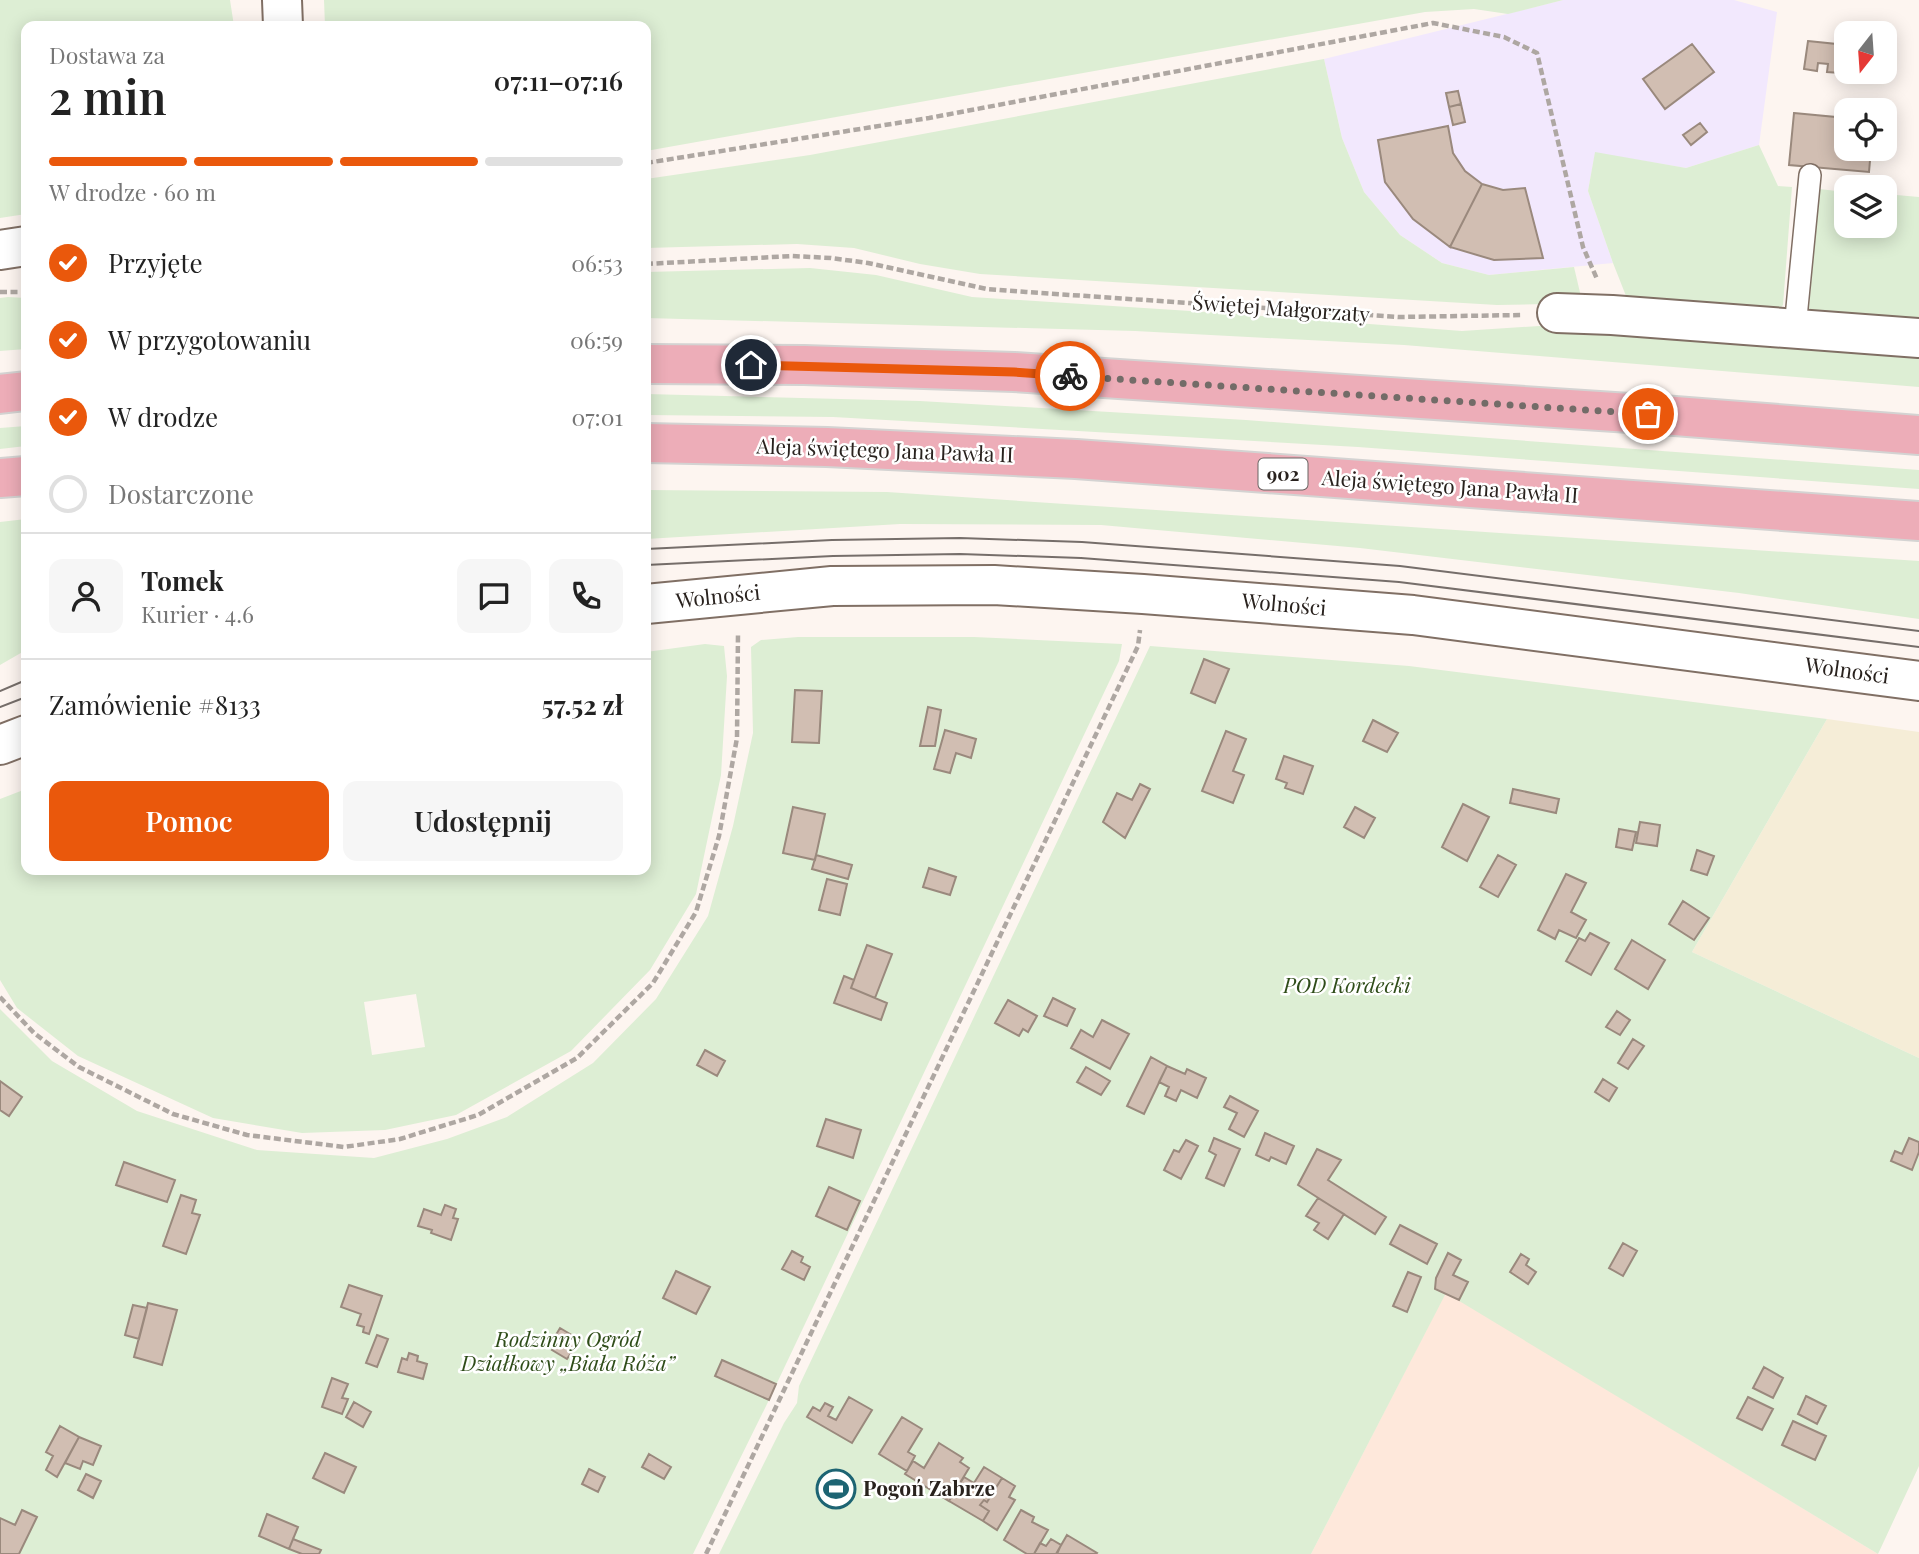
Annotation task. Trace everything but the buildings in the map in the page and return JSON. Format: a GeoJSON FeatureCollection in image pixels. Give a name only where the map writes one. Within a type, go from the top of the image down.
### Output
{"type":"FeatureCollection","features":[{"type":"Feature","properties":{"kind":"main road"},"geometry":{"type":"LineString","coordinates":[[651,364],[804,365],[1014,372],[1919,435]]}},
{"type":"Feature","properties":{"kind":"main road"},"geometry":{"type":"LineString","coordinates":[[0,394],[21,392]]}},
{"type":"Feature","properties":{"kind":"main road","name":"Aleja świętego Jana Pawła II"},"geometry":{"type":"LineString","coordinates":[[651,443],[827,447],[1076,459],[1919,521]]}},
{"type":"Feature","properties":{"kind":"main road"},"geometry":{"type":"LineString","coordinates":[[0,478],[21,476]]}},
{"type":"Feature","properties":{"kind":"street"},"geometry":{"type":"LineString","coordinates":[[282,0],[283,21]]}},
{"type":"Feature","properties":{"kind":"street"},"geometry":{"type":"LineString","coordinates":[[0,250],[21,247]]}},
{"type":"Feature","properties":{"kind":"street"},"geometry":{"type":"LineString","coordinates":[[1557,313],[1919,338]]}},
{"type":"Feature","properties":{"kind":"street","name":"Wolności"},"geometry":{"type":"LineString","coordinates":[[651,604],[832,586],[994,585],[1143,594],[1413,615],[1919,681]]}},
{"type":"Feature","properties":{"kind":"street"},"geometry":{"type":"LineString","coordinates":[[0,745],[21,737]]}},
{"type":"Feature","properties":{"kind":"lane"},"geometry":{"type":"LineString","coordinates":[[1795,328],[1810,175]]}},
{"type":"Feature","properties":{"kind":"path"},"geometry":{"type":"LineString","coordinates":[[651,162],[929,118],[1433,23],[1504,37],[1537,53],[1583,247],[1612,315]]}},
{"type":"Feature","properties":{"kind":"path","name":"Świętej Małgorzaty"},"geometry":{"type":"LineString","coordinates":[[651,264],[792,256],[868,263],[987,289],[1026,292],[1398,317],[1557,313]]}},
{"type":"Feature","properties":{"kind":"path"},"geometry":{"type":"LineString","coordinates":[[0,292],[21,292]]}},
{"type":"Feature","properties":{"kind":"path"},"geometry":{"type":"LineString","coordinates":[[706,1554],[1138,646],[1140,631]]}},
{"type":"Feature","properties":{"kind":"path"},"geometry":{"type":"LineString","coordinates":[[0,997],[34,1033],[79,1067],[173,1114],[247,1135],[344,1147],[400,1139],[478,1115],[578,1058],[653,983],[696,912],[719,836],[737,738],[738,633]]}},
{"type":"Feature","properties":{"kind":"shaded area"},"geometry":{"type":"Polygon","coordinates":[[[1563,0],[1734,0],[1777,12],[1759,145],[1686,168],[1595,153],[1588,191],[1613,263],[1489,275],[1442,263],[1400,235],[1364,192],[1342,138],[1324,59],[1563,0]]]}},
{"type":"Feature","properties":{"kind":"shaded area"},"geometry":{"type":"Polygon","coordinates":[[[1827,719],[1919,732],[1919,1058],[1692,952],[1827,719]]]}},
{"type":"Feature","properties":{"kind":"shaded area"},"geometry":{"type":"Polygon","coordinates":[[[1446,1292],[1878,1554],[1311,1554],[1446,1292]]]}},
{"type":"Feature","properties":{"kind":"green space"},"geometry":{"type":"Polygon","coordinates":[[[0,0],[230,0],[233,21],[21,21],[21,215],[0,218],[0,0]]]}},
{"type":"Feature","properties":{"kind":"green space"},"geometry":{"type":"Polygon","coordinates":[[[324,0],[1563,0],[1508,14],[1474,9],[1425,12],[651,150],[651,21],[325,21],[324,0]]]}},
{"type":"Feature","properties":{"kind":"green space"},"geometry":{"type":"Polygon","coordinates":[[[1324,59],[1342,138],[1364,192],[1400,235],[1442,263],[1489,275],[1574,267],[1582,301],[1497,305],[980,274],[920,264],[854,248],[797,244],[651,248],[651,178],[810,155],[1324,59]]]}},
{"type":"Feature","properties":{"kind":"green space"},"geometry":{"type":"Polygon","coordinates":[[[1759,145],[1778,186],[1792,187],[1783,305],[1776,313],[1628,301],[1588,191],[1595,152],[1686,168],[1759,145]]]}},
{"type":"Feature","properties":{"kind":"green space"},"geometry":{"type":"Polygon","coordinates":[[[1819,189],[1834,191],[1834,238],[1897,238],[1897,195],[1919,197],[1919,323],[1818,316],[1809,308],[1819,189]]]}},
{"type":"Feature","properties":{"kind":"green space"},"geometry":{"type":"Polygon","coordinates":[[[810,268],[876,275],[972,297],[1462,331],[1555,325],[1919,351],[1919,387],[1404,345],[1135,331],[651,318],[651,272],[810,268]]]}},
{"type":"Feature","properties":{"kind":"green space"},"geometry":{"type":"Polygon","coordinates":[[[0,298],[21,298],[21,349],[0,351],[0,298]]]}},
{"type":"Feature","properties":{"kind":"green space"},"geometry":{"type":"Polygon","coordinates":[[[651,394],[920,401],[1246,420],[1919,470],[1919,489],[1358,447],[833,417],[651,415],[651,394]]]}},
{"type":"Feature","properties":{"kind":"green space"},"geometry":{"type":"Polygon","coordinates":[[[21,426],[21,447],[0,449],[0,428],[21,426]]]}},
{"type":"Feature","properties":{"kind":"green space"},"geometry":{"type":"Polygon","coordinates":[[[651,490],[887,492],[1919,561],[1919,619],[1739,593],[1360,548],[1101,525],[900,524],[651,539],[651,490]]]}},
{"type":"Feature","properties":{"kind":"green space"},"geometry":{"type":"Polygon","coordinates":[[[21,520],[21,653],[0,665],[0,522],[21,520]]]}},
{"type":"Feature","properties":{"kind":"green space","name":"Rodzinny Ogród Działkowy „Biała Róża”"},"geometry":{"type":"Polygon","coordinates":[[[798,637],[974,637],[1122,644],[1119,661],[768,1402],[693,1554],[0,1554],[0,1009],[52,1061],[137,1111],[257,1150],[374,1158],[447,1139],[507,1117],[593,1063],[656,999],[708,916],[733,826],[753,733],[751,647],[761,640],[798,637]]]}},
{"type":"Feature","properties":{"kind":"green space"},"geometry":{"type":"Polygon","coordinates":[[[705,644],[724,646],[727,676],[721,775],[696,894],[650,970],[571,1051],[456,1115],[385,1130],[302,1133],[213,1118],[78,1056],[17,1008],[0,980],[0,799],[21,791],[21,875],[651,875],[651,651],[705,644]],[[416,994],[364,1002],[372,1055],[425,1047],[416,994]]]}},
{"type":"Feature","properties":{"kind":"green space","name":"POD Kordecki"},"geometry":{"type":"Polygon","coordinates":[[[1150,646],[1409,666],[1827,719],[1692,952],[1919,1058],[1919,1466],[1878,1554],[1446,1293],[1311,1554],[719,1554],[784,1423],[797,1403],[799,1386],[1150,646]]]}},
{"type":"Feature","properties":{"kind":"tram line"},"geometry":{"type":"LineString","coordinates":[[651,549],[832,540],[960,538],[1082,542],[1400,566],[1919,631]]}},
{"type":"Feature","properties":{"kind":"tram line"},"geometry":{"type":"LineString","coordinates":[[651,565],[833,556],[960,554],[1081,558],[1399,582],[1919,647]]}},
{"type":"Feature","properties":{"kind":"tram line"},"geometry":{"type":"LineString","coordinates":[[0,691],[21,682]]}},
{"type":"Feature","properties":{"kind":"tram line"},"geometry":{"type":"LineString","coordinates":[[0,707],[21,699]]}},
{"type":"Feature","properties":{"kind":"way so far"},"geometry":{"type":"LineString","coordinates":[[1070,376],[1648,414]]}},
{"type":"Feature","properties":{"kind":"place","name":"Pogoń Zabrze"},"geometry":{"type":"Point","coordinates":[836,1489]}},
{"type":"Feature","properties":{"kind":"route"},"geometry":{"type":"LineString","coordinates":[[751,365],[1070,376]]}}]}
